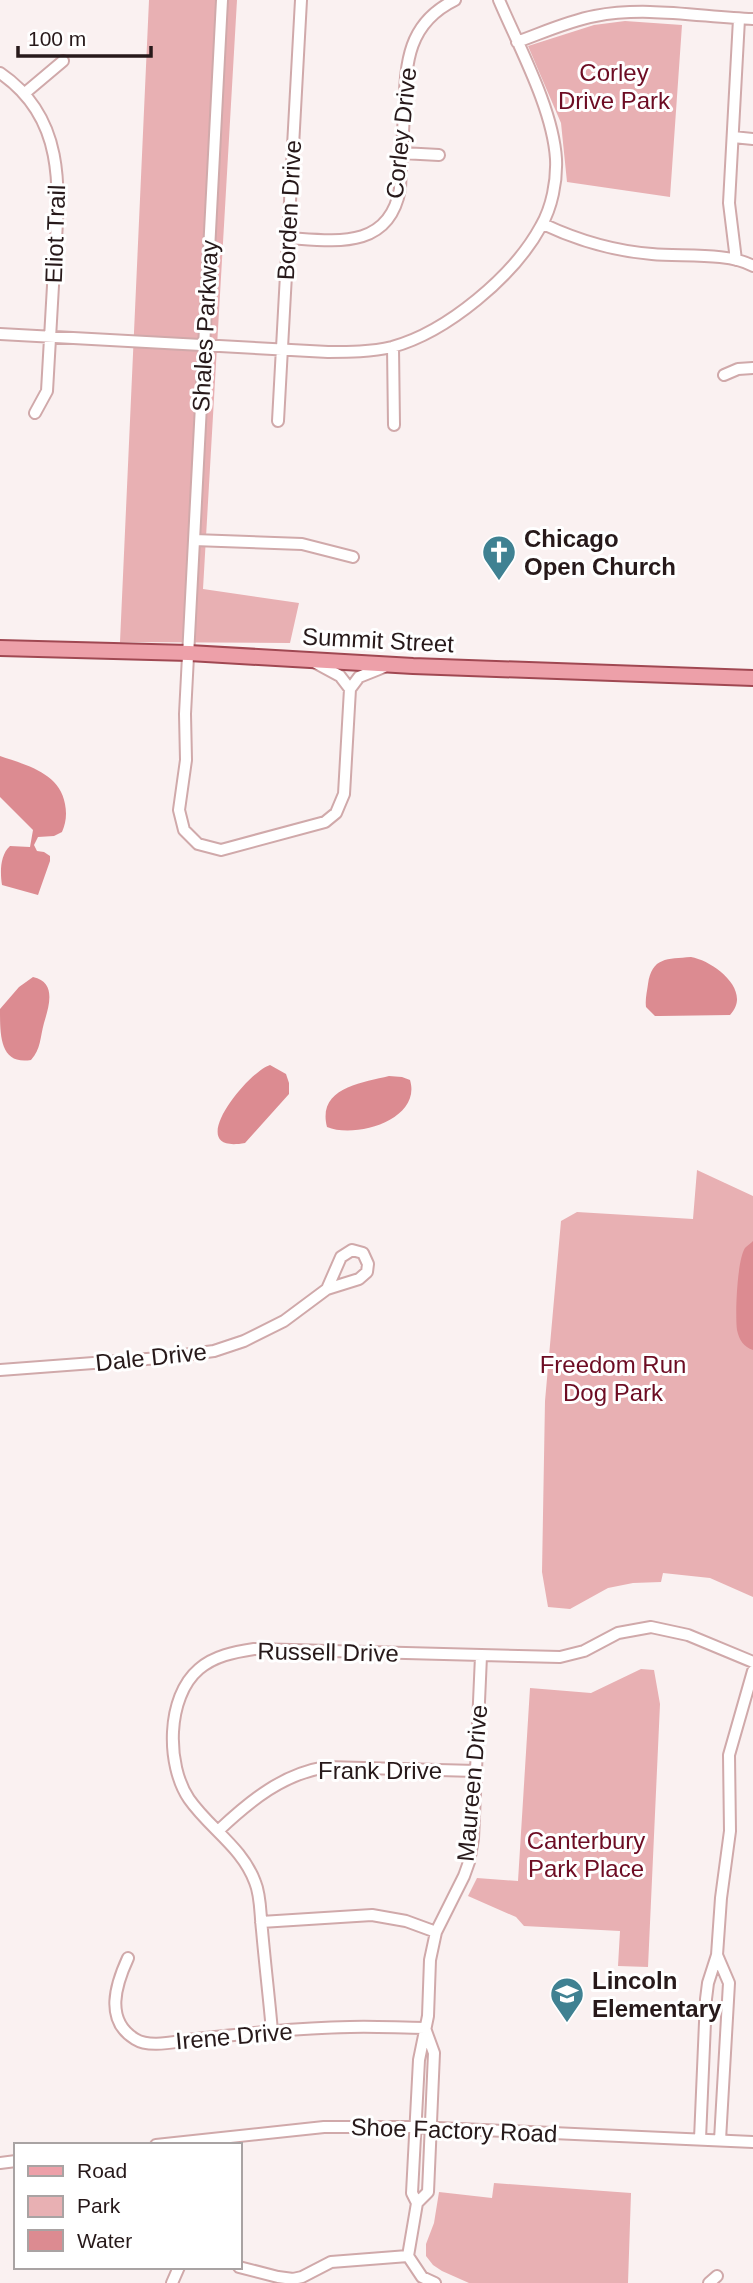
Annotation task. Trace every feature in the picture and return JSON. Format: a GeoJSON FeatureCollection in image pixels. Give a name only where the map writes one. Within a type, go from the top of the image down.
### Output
{"type":"FeatureCollection","features":[{"type":"Feature","properties":{"kind":"main road","name":"Summit Street"},"geometry":{"type":"LineString","coordinates":[[0,648],[189,653],[413,666],[753,678]]}},
{"type":"Feature","properties":{"kind":"street","name":"Shales Parkway"},"geometry":{"type":"LineString","coordinates":[[189,653],[222,0]]}},
{"type":"Feature","properties":{"kind":"street","name":"Borden Drive"},"geometry":{"type":"LineString","coordinates":[[278,421],[301,0]]}},
{"type":"Feature","properties":{"kind":"street","name":"Corley Drive"},"geometry":{"type":"LineString","coordinates":[[288,238],[343,241],[363,237],[386,220],[398,197],[406,70],[411,46],[424,24],[442,7],[455,0]]}},
{"type":"Feature","properties":{"kind":"street"},"geometry":{"type":"LineString","coordinates":[[0,334],[362,352],[393,347],[469,307],[510,267],[543,224],[555,182],[554,144],[543,104],[499,0]]}},
{"type":"Feature","properties":{"kind":"street"},"geometry":{"type":"LineString","coordinates":[[517,42],[572,22],[616,13],[753,19]]}},
{"type":"Feature","properties":{"kind":"street"},"geometry":{"type":"LineString","coordinates":[[736,260],[729,203],[739,19]]}},
{"type":"Feature","properties":{"kind":"street"},"geometry":{"type":"LineString","coordinates":[[25,93],[63,61]]}},
{"type":"Feature","properties":{"kind":"street","name":"Eliot Trail"},"geometry":{"type":"LineString","coordinates":[[0,73],[25,93],[49,134],[58,177],[47,391],[36,412]]}},
{"type":"Feature","properties":{"kind":"street"},"geometry":{"type":"LineString","coordinates":[[733,137],[753,139]]}},
{"type":"Feature","properties":{"kind":"street"},"geometry":{"type":"LineString","coordinates":[[402,153],[439,155]]}},
{"type":"Feature","properties":{"kind":"street"},"geometry":{"type":"LineString","coordinates":[[543,224],[571,236],[626,251],[736,260],[753,266]]}},
{"type":"Feature","properties":{"kind":"street"},"geometry":{"type":"LineString","coordinates":[[393,347],[394,425]]}},
{"type":"Feature","properties":{"kind":"street"},"geometry":{"type":"LineString","coordinates":[[724,375],[738,369],[753,368]]}},
{"type":"Feature","properties":{"kind":"street"},"geometry":{"type":"LineString","coordinates":[[194,540],[302,544],[353,556]]}},
{"type":"Feature","properties":{"kind":"street"},"geometry":{"type":"LineString","coordinates":[[189,653],[185,714],[186,760],[179,810],[184,830],[198,844],[221,850],[325,822],[335,813],[344,794],[351,689],[359,677],[372,671],[384,667],[413,666]]}},
{"type":"Feature","properties":{"kind":"street"},"geometry":{"type":"LineString","coordinates":[[303,659],[327,667],[340,676],[351,689]]}},
{"type":"Feature","properties":{"kind":"street","name":"Dale Drive"},"geometry":{"type":"LineString","coordinates":[[0,1370],[160,1359],[214,1351],[244,1342],[284,1321],[327,1289]]}},
{"type":"Feature","properties":{"kind":"street","name":"Russell Drive"},"geometry":{"type":"LineString","coordinates":[[272,2031],[256,1884],[245,1860],[190,1800],[177,1779],[173,1747],[176,1712],[191,1677],[213,1660],[254,1649],[559,1657],[584,1651],[618,1633],[652,1628],[688,1634],[753,1662]]}},
{"type":"Feature","properties":{"kind":"street","name":"Maureen Drive"},"geometry":{"type":"LineString","coordinates":[[417,2203],[412,2193],[419,2060],[428,2016],[431,1950],[436,1932],[469,1862],[473,1839],[481,1656]]}},
{"type":"Feature","properties":{"kind":"street"},"geometry":{"type":"LineString","coordinates":[[700,2139],[706,1999],[717,1955],[730,1830],[729,1755],[753,1671]]}},
{"type":"Feature","properties":{"kind":"street","name":"Frank Drive"},"geometry":{"type":"LineString","coordinates":[[219,1830],[281,1781],[303,1771],[326,1767],[476,1771]]}},
{"type":"Feature","properties":{"kind":"street"},"geometry":{"type":"LineString","coordinates":[[261,1922],[372,1915],[407,1921],[436,1932]]}},
{"type":"Feature","properties":{"kind":"street"},"geometry":{"type":"LineString","coordinates":[[717,1955],[729,1983],[720,2140]]}},
{"type":"Feature","properties":{"kind":"street","name":"Irene Drive"},"geometry":{"type":"LineString","coordinates":[[128,1958],[118,1980],[114,2009],[123,2028],[137,2041],[158,2043],[349,2026],[425,2028]]}},
{"type":"Feature","properties":{"kind":"street","name":"Maureen Drive"},"geometry":{"type":"LineString","coordinates":[[408,2256],[417,2203],[428,2192],[434,2053],[425,2028]]}},
{"type":"Feature","properties":{"kind":"street","name":"Shoe Factory Road"},"geometry":{"type":"LineString","coordinates":[[175,2143],[324,2127],[432,2127],[753,2142]]}},
{"type":"Feature","properties":{"kind":"street"},"geometry":{"type":"LineString","coordinates":[[242,2268],[293,2278],[302,2277],[331,2262],[408,2256],[422,2277],[435,2283]]}},
{"type":"Feature","properties":{"kind":"green space"},"geometry":{"type":"Polygon","coordinates":[[[149,0],[237,0],[203,589],[299,603],[290,643],[120,642],[149,0]]]}},
{"type":"Feature","properties":{"kind":"green space","name":"Corley Drive Park"},"geometry":{"type":"Polygon","coordinates":[[[625,21],[682,25],[670,197],[567,182],[561,123],[528,46],[594,25],[625,21]]]}},
{"type":"Feature","properties":{"kind":"green space","name":"Freedom Run Dog Park"},"geometry":{"type":"Polygon","coordinates":[[[697,1170],[753,1196],[753,1597],[710,1578],[663,1573],[661,1582],[633,1583],[608,1588],[570,1609],[548,1607],[542,1572],[545,1401],[561,1221],[577,1212],[693,1219],[697,1170]]]}},
{"type":"Feature","properties":{"kind":"green space","name":"Canterbury Park Place"},"geometry":{"type":"Polygon","coordinates":[[[641,1669],[654,1670],[660,1704],[648,1967],[618,1966],[620,1931],[524,1926],[516,1917],[468,1896],[477,1878],[518,1881],[530,1688],[591,1693],[641,1669]]]}},
{"type":"Feature","properties":{"kind":"green space"},"geometry":{"type":"Polygon","coordinates":[[[494,2183],[631,2193],[628,2283],[469,2283],[433,2265],[426,2256],[426,2244],[434,2223],[439,2192],[492,2198],[494,2183]]]}},
{"type":"Feature","properties":{"kind":"water"},"geometry":{"type":"Polygon","coordinates":[[[0,756],[40,772],[62,793],[66,818],[62,832],[54,836],[38,837],[34,845],[37,851],[50,856],[38,895],[2,885],[4,854],[10,846],[30,847],[33,830],[0,797],[0,756]]]}},
{"type":"Feature","properties":{"kind":"water"},"geometry":{"type":"Polygon","coordinates":[[[691,957],[710,964],[728,978],[737,996],[736,1006],[730,1015],[655,1016],[646,1007],[650,975],[657,964],[668,959],[691,957]]]}},
{"type":"Feature","properties":{"kind":"water"},"geometry":{"type":"Polygon","coordinates":[[[33,977],[46,984],[49,1002],[37,1052],[31,1060],[21,1060],[13,1058],[4,1046],[0,1029],[0,1009],[19,987],[33,977]]]}},
{"type":"Feature","properties":{"kind":"water"},"geometry":{"type":"Polygon","coordinates":[[[270,1065],[286,1074],[289,1094],[245,1143],[227,1143],[219,1137],[218,1126],[224,1112],[247,1082],[270,1065]]]}},
{"type":"Feature","properties":{"kind":"water"},"geometry":{"type":"Polygon","coordinates":[[[389,1076],[410,1080],[411,1094],[406,1106],[396,1116],[369,1128],[339,1130],[327,1127],[326,1114],[335,1096],[354,1085],[389,1076]]]}},
{"type":"Feature","properties":{"kind":"water"},"geometry":{"type":"Polygon","coordinates":[[[753,1241],[753,1350],[739,1337],[736,1313],[742,1254],[753,1241]]]}},
{"type":"Feature","properties":{"kind":"place","name":"Chicago Open Church"},"geometry":{"type":"Point","coordinates":[499,582]}},
{"type":"Feature","properties":{"kind":"place","name":"Lincoln Elementary"},"geometry":{"type":"Point","coordinates":[567,2024]}}]}
